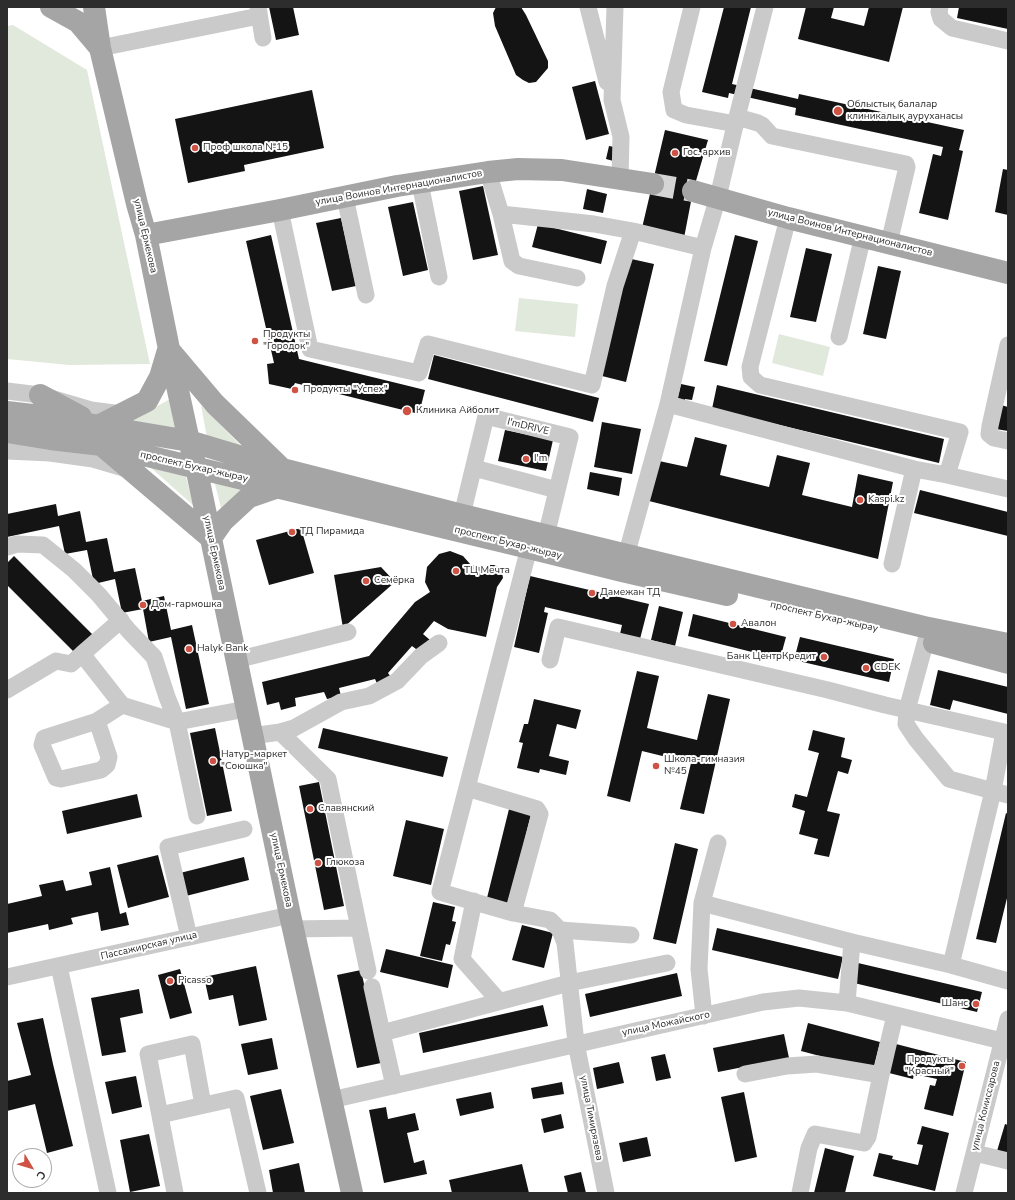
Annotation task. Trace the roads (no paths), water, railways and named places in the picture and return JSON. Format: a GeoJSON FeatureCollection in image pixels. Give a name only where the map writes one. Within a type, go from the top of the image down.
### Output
{"type":"FeatureCollection","features":[{"type":"Feature","properties":{"kind":"main road"},"geometry":{"type":"LineString","coordinates":[[51,7],[78,22],[100,48]]}},
{"type":"Feature","properties":{"kind":"main road","name":"улица Ермекова"},"geometry":{"type":"LineString","coordinates":[[94,7],[100,48],[146,236],[168,349],[212,538],[246,709],[352,1193]]}},
{"type":"Feature","properties":{"kind":"main road","name":"улица Воинов Интернационалистов"},"geometry":{"type":"LineString","coordinates":[[146,236],[345,197],[488,172],[518,169],[562,170],[653,184]]}},
{"type":"Feature","properties":{"kind":"main road","name":"улица Воинов Интернационалистов"},"geometry":{"type":"LineString","coordinates":[[693,191],[788,218],[1008,273]]}},
{"type":"Feature","properties":{"kind":"main road"},"geometry":{"type":"LineString","coordinates":[[100,435],[122,414],[147,401],[160,377],[168,349]]}},
{"type":"Feature","properties":{"kind":"main road"},"geometry":{"type":"LineString","coordinates":[[40,395],[100,435],[129,470],[212,538],[223,521],[249,497],[280,478],[168,349]]}},
{"type":"Feature","properties":{"kind":"main road"},"geometry":{"type":"LineString","coordinates":[[7,412],[41,416],[100,435]]}},
{"type":"Feature","properties":{"kind":"main road","name":"проспект Бухар-жырау"},"geometry":{"type":"LineString","coordinates":[[7,432],[50,446],[100,435],[189,441],[280,478],[624,563],[926,640],[1008,663]]}},
{"type":"Feature","properties":{"kind":"main road","name":"проспект Бухар-жырау"},"geometry":{"type":"LineString","coordinates":[[100,435],[196,467],[280,478],[462,515],[538,542]]}},
{"type":"Feature","properties":{"kind":"main road","name":"проспект Бухар-жырау"},"geometry":{"type":"LineString","coordinates":[[624,563],[1008,644]]}},
{"type":"Feature","properties":{"kind":"street"},"geometry":{"type":"LineString","coordinates":[[588,7],[621,137],[620,179]]}},
{"type":"Feature","properties":{"kind":"street"},"geometry":{"type":"LineString","coordinates":[[612,100],[615,7]]}},
{"type":"Feature","properties":{"kind":"street"},"geometry":{"type":"LineString","coordinates":[[692,7],[671,92],[674,110],[686,115],[758,123],[762,125],[772,136],[906,164],[907,167],[889,243]]}},
{"type":"Feature","properties":{"kind":"street"},"geometry":{"type":"LineString","coordinates":[[624,563],[668,404],[703,248],[718,197],[765,7]]}},
{"type":"Feature","properties":{"kind":"street"},"geometry":{"type":"LineString","coordinates":[[940,7],[939,12],[941,19],[952,28],[1008,41]]}},
{"type":"Feature","properties":{"kind":"street"},"geometry":{"type":"LineString","coordinates":[[100,48],[259,12],[263,38]]}},
{"type":"Feature","properties":{"kind":"street"},"geometry":{"type":"LineString","coordinates":[[488,172],[501,214],[512,261],[519,266],[577,278]]}},
{"type":"Feature","properties":{"kind":"street"},"geometry":{"type":"LineString","coordinates":[[420,183],[439,277]]}},
{"type":"Feature","properties":{"kind":"street"},"geometry":{"type":"LineString","coordinates":[[345,197],[366,295]]}},
{"type":"Feature","properties":{"kind":"street"},"geometry":{"type":"LineString","coordinates":[[280,210],[310,349],[419,373],[428,344],[592,385],[615,286],[633,231]]}},
{"type":"Feature","properties":{"kind":"street"},"geometry":{"type":"LineString","coordinates":[[501,214],[594,224],[633,231],[703,248]]}},
{"type":"Feature","properties":{"kind":"street"},"geometry":{"type":"LineString","coordinates":[[788,218],[750,367],[752,377],[760,384],[960,432],[947,475]]}},
{"type":"Feature","properties":{"kind":"street"},"geometry":{"type":"LineString","coordinates":[[839,337],[863,236]]}},
{"type":"Feature","properties":{"kind":"street"},"geometry":{"type":"LineString","coordinates":[[1008,345],[989,434],[994,438],[1008,441]]}},
{"type":"Feature","properties":{"kind":"street"},"geometry":{"type":"LineString","coordinates":[[7,391],[40,395],[91,410],[122,414]]}},
{"type":"Feature","properties":{"kind":"street"},"geometry":{"type":"LineString","coordinates":[[668,404],[914,469],[1008,489]]}},
{"type":"Feature","properties":{"kind":"street","name":"I'mDRIVE"},"geometry":{"type":"LineString","coordinates":[[462,515],[486,416],[570,437],[558,490],[538,542],[467,788],[440,892],[474,901]]}},
{"type":"Feature","properties":{"kind":"street"},"geometry":{"type":"LineString","coordinates":[[7,451],[50,446],[129,470]]}},
{"type":"Feature","properties":{"kind":"street"},"geometry":{"type":"LineString","coordinates":[[474,468],[558,490]]}},
{"type":"Feature","properties":{"kind":"street"},"geometry":{"type":"LineString","coordinates":[[892,564],[914,469]]}},
{"type":"Feature","properties":{"kind":"street"},"geometry":{"type":"LineString","coordinates":[[7,547],[17,544],[44,545],[74,570],[99,595],[154,657],[177,722],[197,816]]}},
{"type":"Feature","properties":{"kind":"street"},"geometry":{"type":"LineString","coordinates":[[7,690],[56,662],[71,664],[121,620]]}},
{"type":"Feature","properties":{"kind":"street"},"geometry":{"type":"LineString","coordinates":[[550,660],[558,627],[1004,732],[1000,793],[951,965]]}},
{"type":"Feature","properties":{"kind":"street"},"geometry":{"type":"LineString","coordinates":[[236,660],[348,632]]}},
{"type":"Feature","properties":{"kind":"street"},"geometry":{"type":"LineString","coordinates":[[926,640],[907,710],[906,724],[916,739],[949,779],[1000,793]]}},
{"type":"Feature","properties":{"kind":"street"},"geometry":{"type":"LineString","coordinates":[[252,736],[280,732],[294,728],[341,702],[369,696],[397,681],[421,656],[439,643]]}},
{"type":"Feature","properties":{"kind":"street"},"geometry":{"type":"LineString","coordinates":[[82,654],[122,704],[177,722],[246,709]]}},
{"type":"Feature","properties":{"kind":"street"},"geometry":{"type":"LineString","coordinates":[[97,721],[122,704]]}},
{"type":"Feature","properties":{"kind":"street"},"geometry":{"type":"LineString","coordinates":[[280,732],[328,780],[394,1086]]}},
{"type":"Feature","properties":{"kind":"street"},"geometry":{"type":"LineString","coordinates":[[467,788],[536,809],[540,814],[513,913]]}},
{"type":"Feature","properties":{"kind":"street"},"geometry":{"type":"LineString","coordinates":[[189,937],[168,847],[244,829]]}},
{"type":"Feature","properties":{"kind":"street"},"geometry":{"type":"LineString","coordinates":[[704,1016],[699,969],[702,903],[718,843]]}},
{"type":"Feature","properties":{"kind":"street"},"geometry":{"type":"LineString","coordinates":[[498,1001],[462,959],[474,901],[513,913],[550,920],[560,930],[631,935]]}},
{"type":"Feature","properties":{"kind":"street"},"geometry":{"type":"LineString","coordinates":[[702,903],[852,942],[951,965],[1008,981]]}},
{"type":"Feature","properties":{"kind":"street","name":"Пассажирская улица"},"geometry":{"type":"LineString","coordinates":[[7,977],[189,937],[292,922],[359,928]]}},
{"type":"Feature","properties":{"kind":"street","name":"улица Тимирязева"},"geometry":{"type":"LineString","coordinates":[[560,930],[565,943],[568,983],[576,1044],[606,1193]]}},
{"type":"Feature","properties":{"kind":"street"},"geometry":{"type":"LineString","coordinates":[[847,1003],[852,942]]}},
{"type":"Feature","properties":{"kind":"street"},"geometry":{"type":"LineString","coordinates":[[382,1033],[568,983],[667,963]]}},
{"type":"Feature","properties":{"kind":"street"},"geometry":{"type":"LineString","coordinates":[[59,966],[108,1193]]}},
{"type":"Feature","properties":{"kind":"street","name":"улица Можайского"},"geometry":{"type":"LineString","coordinates":[[331,1100],[763,1002],[799,998],[847,1003],[895,1015],[1006,1031]]}},
{"type":"Feature","properties":{"kind":"street"},"geometry":{"type":"LineString","coordinates":[[800,1193],[809,1148],[815,1134],[864,1143],[868,1137],[895,1015]]}},
{"type":"Feature","properties":{"kind":"street","name":"улица Комиссарова"},"geometry":{"type":"LineString","coordinates":[[964,1193],[1006,1031]]}},
{"type":"Feature","properties":{"kind":"street"},"geometry":{"type":"LineString","coordinates":[[175,1193],[148,1054],[192,1044],[203,1105]]}},
{"type":"Feature","properties":{"kind":"street"},"geometry":{"type":"LineString","coordinates":[[745,1074],[787,1066],[817,1064],[881,1075]]}},
{"type":"Feature","properties":{"kind":"street"},"geometry":{"type":"LineString","coordinates":[[160,1115],[236,1098],[258,1193]]}},
{"type":"Feature","properties":{"kind":"street"},"geometry":{"type":"LineString","coordinates":[[975,1153],[1008,1161]]}},
{"type":"Feature","properties":{"kind":"tunnel"},"geometry":{"type":"LineString","coordinates":[[653,184],[693,191]]}},
{"type":"Feature","properties":{"kind":"place","name":"Облыстық балалар клиникалық ауруханасы"},"geometry":{"type":"Point","coordinates":[838,111]}},
{"type":"Feature","properties":{"kind":"place","name":"Проф школа №15"},"geometry":{"type":"Point","coordinates":[195,148]}},
{"type":"Feature","properties":{"kind":"place","name":"Гос. архив"},"geometry":{"type":"Point","coordinates":[675,153]}},
{"type":"Feature","properties":{"kind":"place","name":"Продукты \"Городок\""},"geometry":{"type":"Point","coordinates":[255,341]}},
{"type":"Feature","properties":{"kind":"place","name":"Продукты \"Успех\""},"geometry":{"type":"Point","coordinates":[295,390]}},
{"type":"Feature","properties":{"kind":"place","name":"Клиника Айболит"},"geometry":{"type":"Point","coordinates":[407,411]}},
{"type":"Feature","properties":{"kind":"place","name":"I'm"},"geometry":{"type":"Point","coordinates":[526,459]}},
{"type":"Feature","properties":{"kind":"place","name":"Kaspi.kz"},"geometry":{"type":"Point","coordinates":[860,500]}},
{"type":"Feature","properties":{"kind":"place","name":"ТД Пирамида"},"geometry":{"type":"Point","coordinates":[292,532]}},
{"type":"Feature","properties":{"kind":"place","name":"ТЦ Мечта"},"geometry":{"type":"Point","coordinates":[456,571]}},
{"type":"Feature","properties":{"kind":"place","name":"Семёрка"},"geometry":{"type":"Point","coordinates":[366,581]}},
{"type":"Feature","properties":{"kind":"place","name":"Дамежан ТД"},"geometry":{"type":"Point","coordinates":[592,593]}},
{"type":"Feature","properties":{"kind":"place","name":"Дом-гармошка"},"geometry":{"type":"Point","coordinates":[143,605]}},
{"type":"Feature","properties":{"kind":"place","name":"Авалон"},"geometry":{"type":"Point","coordinates":[733,624]}},
{"type":"Feature","properties":{"kind":"place","name":"Halyk Bank"},"geometry":{"type":"Point","coordinates":[189,649]}},
{"type":"Feature","properties":{"kind":"place","name":"Банк ЦентрКредит"},"geometry":{"type":"Point","coordinates":[824,657]}},
{"type":"Feature","properties":{"kind":"place","name":"CDEK"},"geometry":{"type":"Point","coordinates":[866,668]}},
{"type":"Feature","properties":{"kind":"place","name":"Натур-маркет \"Союшка\""},"geometry":{"type":"Point","coordinates":[213,761]}},
{"type":"Feature","properties":{"kind":"place","name":"Школа-гимназия №45"},"geometry":{"type":"Point","coordinates":[656,766]}},
{"type":"Feature","properties":{"kind":"place","name":"Славянский"},"geometry":{"type":"Point","coordinates":[310,809]}},
{"type":"Feature","properties":{"kind":"place","name":"Глюкоза"},"geometry":{"type":"Point","coordinates":[318,863]}},
{"type":"Feature","properties":{"kind":"place","name":"Picasso"},"geometry":{"type":"Point","coordinates":[170,981]}},
{"type":"Feature","properties":{"kind":"place","name":"Шанс"},"geometry":{"type":"Point","coordinates":[976,1004]}},
{"type":"Feature","properties":{"kind":"place","name":"Продукты \"Красный\""},"geometry":{"type":"Point","coordinates":[962,1066]}}]}
